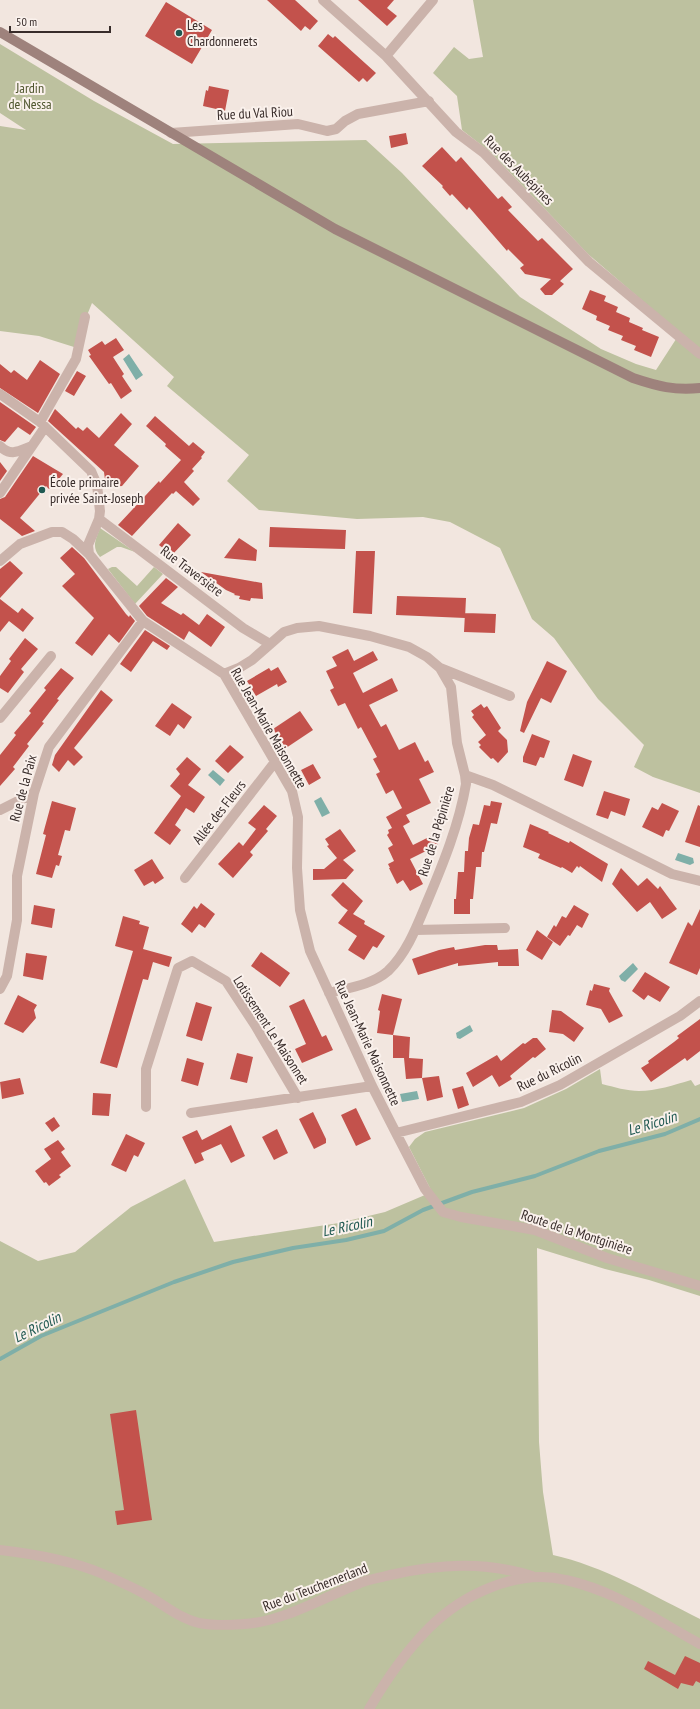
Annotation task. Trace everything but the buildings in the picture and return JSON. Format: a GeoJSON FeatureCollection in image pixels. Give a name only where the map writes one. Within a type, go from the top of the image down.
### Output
{"type":"FeatureCollection","features":[{"type":"Feature","properties":{"kind":"main road"},"geometry":{"type":"LineString","coordinates":[[0,32],[335,229],[633,378],[660,387],[684,390],[700,388]]}},
{"type":"Feature","properties":{"kind":"street","name":"Rue des Aubépines"},"geometry":{"type":"LineString","coordinates":[[323,0],[386,56],[456,132],[484,153],[589,262],[700,354]]}},
{"type":"Feature","properties":{"kind":"street"},"geometry":{"type":"LineString","coordinates":[[386,56],[433,0]]}},
{"type":"Feature","properties":{"kind":"street","name":"Rue du Val Riou"},"geometry":{"type":"LineString","coordinates":[[171,133],[298,124],[327,131],[336,129],[345,120],[358,114],[429,101]]}},
{"type":"Feature","properties":{"kind":"street"},"geometry":{"type":"LineString","coordinates":[[0,493],[32,446],[76,359],[85,317]]}},
{"type":"Feature","properties":{"kind":"street"},"geometry":{"type":"LineString","coordinates":[[0,394],[43,424],[91,471],[97,485],[100,511],[99,519],[90,537],[88,545],[89,554]]}},
{"type":"Feature","properties":{"kind":"street"},"geometry":{"type":"LineString","coordinates":[[0,446],[5,451],[14,453],[32,446]]}},
{"type":"Feature","properties":{"kind":"street","name":"Rue Traversière"},"geometry":{"type":"LineString","coordinates":[[99,519],[243,628],[270,644]]}},
{"type":"Feature","properties":{"kind":"street","name":"Rue Jean-Marie Maisonnette"},"geometry":{"type":"LineString","coordinates":[[0,561],[20,544],[57,531],[62,532],[73,539],[89,554],[143,621],[224,674],[292,791],[298,817],[297,868],[300,910],[310,951],[372,1086],[425,1189],[443,1212]]}},
{"type":"Feature","properties":{"kind":"street","name":"Rue de la Paix"},"geometry":{"type":"LineString","coordinates":[[0,990],[7,976],[17,920],[17,876],[34,793],[49,747],[143,621]]}},
{"type":"Feature","properties":{"kind":"street"},"geometry":{"type":"LineString","coordinates":[[224,674],[239,668],[252,660],[284,632],[297,628],[319,626],[409,647],[427,657],[440,668],[510,696]]}},
{"type":"Feature","properties":{"kind":"street"},"geometry":{"type":"LineString","coordinates":[[0,718],[51,656]]}},
{"type":"Feature","properties":{"kind":"street","name":"Rue de la Pépinière"},"geometry":{"type":"LineString","coordinates":[[329,993],[375,980],[388,971],[401,955],[416,930],[445,862],[464,792],[465,775],[457,743],[451,687],[440,668]]}},
{"type":"Feature","properties":{"kind":"street","name":"Allée des Fleurs"},"geometry":{"type":"LineString","coordinates":[[185,878],[275,762]]}},
{"type":"Feature","properties":{"kind":"street"},"geometry":{"type":"LineString","coordinates":[[465,775],[493,785],[672,874],[700,881]]}},
{"type":"Feature","properties":{"kind":"street"},"geometry":{"type":"LineString","coordinates":[[0,810],[34,793]]}},
{"type":"Feature","properties":{"kind":"street"},"geometry":{"type":"LineString","coordinates":[[416,930],[505,928]]}},
{"type":"Feature","properties":{"kind":"street","name":"Lotissement Le Maisonnet"},"geometry":{"type":"LineString","coordinates":[[146,1108],[146,1069],[178,968],[192,961],[226,981],[256,1025],[298,1098]]}},
{"type":"Feature","properties":{"kind":"street","name":"Rue du Ricolin"},"geometry":{"type":"LineString","coordinates":[[396,1133],[521,1102],[560,1084],[680,1016],[700,1001]]}},
{"type":"Feature","properties":{"kind":"street","name":"Lotissement Le Maisonnet"},"geometry":{"type":"LineString","coordinates":[[191,1114],[372,1086]]}},
{"type":"Feature","properties":{"kind":"street","name":"Route de la Montginière"},"geometry":{"type":"LineString","coordinates":[[443,1212],[461,1217],[535,1230],[607,1258],[700,1286]]}},
{"type":"Feature","properties":{"kind":"street","name":"Rue du Teuchernerland"},"geometry":{"type":"LineString","coordinates":[[0,1550],[38,1555],[69,1562],[104,1574],[144,1593],[183,1617],[200,1623],[226,1625],[266,1621],[363,1582],[418,1569],[460,1566],[491,1566],[513,1570],[532,1576]]}},
{"type":"Feature","properties":{"kind":"street"},"geometry":{"type":"LineString","coordinates":[[369,1709],[388,1677],[407,1652],[429,1628],[457,1606],[490,1588],[510,1581],[532,1576],[566,1580],[597,1589],[622,1599],[700,1644]]}},
{"type":"Feature","properties":{"kind":"green space","name":"Jardin de Nessa"},"geometry":{"type":"Polygon","coordinates":[[[473,0],[700,0],[700,793],[653,777],[634,767],[644,745],[598,699],[554,638],[532,619],[500,548],[450,522],[423,517],[357,519],[259,510],[227,481],[249,455],[167,386],[174,377],[92,303],[74,347],[39,336],[0,331],[0,126],[26,130],[0,113],[0,44],[94,101],[173,144],[366,140],[402,173],[520,297],[601,349],[636,364],[656,370],[680,333],[588,254],[489,151],[462,130],[457,96],[433,73],[454,47],[469,59],[483,57],[473,0]]]}},
{"type":"Feature","properties":{"kind":"green space"},"geometry":{"type":"Polygon","coordinates":[[[100,528],[135,552],[117,547],[100,557],[95,546],[100,528]]]}},
{"type":"Feature","properties":{"kind":"green space"},"geometry":{"type":"Polygon","coordinates":[[[116,567],[137,586],[154,567],[163,574],[135,604],[108,569],[116,567]]]}},
{"type":"Feature","properties":{"kind":"green space"},"geometry":{"type":"Polygon","coordinates":[[[600,1069],[602,1084],[620,1089],[639,1091],[652,1090],[691,1080],[695,1086],[700,1084],[700,1296],[537,1248],[539,1442],[543,1492],[553,1555],[590,1566],[609,1574],[700,1619],[700,1709],[0,1709],[0,1241],[38,1261],[75,1252],[131,1207],[185,1179],[214,1242],[339,1223],[385,1212],[432,1192],[409,1147],[415,1139],[425,1132],[524,1108],[566,1089],[600,1069]]]}},
{"type":"Feature","properties":{"kind":"water"},"geometry":{"type":"Polygon","coordinates":[[[129,354],[143,375],[136,380],[123,359],[129,354]]]}},
{"type":"Feature","properties":{"kind":"water"},"geometry":{"type":"Polygon","coordinates":[[[213,770],[225,780],[220,786],[208,775],[213,770]]]}},
{"type":"Feature","properties":{"kind":"water"},"geometry":{"type":"Polygon","coordinates":[[[321,797],[330,813],[322,817],[314,801],[321,797]]]}},
{"type":"Feature","properties":{"kind":"water"},"geometry":{"type":"Polygon","coordinates":[[[678,853],[693,858],[694,863],[690,865],[675,860],[678,853]]]}},
{"type":"Feature","properties":{"kind":"water"},"geometry":{"type":"Polygon","coordinates":[[[633,963],[638,969],[625,982],[621,980],[619,976],[633,963]]]}},
{"type":"Feature","properties":{"kind":"water"},"geometry":{"type":"Polygon","coordinates":[[[470,1025],[473,1031],[460,1039],[457,1038],[456,1033],[470,1025]]]}},
{"type":"Feature","properties":{"kind":"water"},"geometry":{"type":"Polygon","coordinates":[[[417,1091],[419,1099],[402,1102],[400,1094],[417,1091]]]}},
{"type":"Feature","properties":{"kind":"waterway","name":"Le Ricolin"},"geometry":{"type":"LineString","coordinates":[[0,1359],[41,1336],[174,1282],[233,1262],[293,1248],[346,1240],[384,1231],[423,1210],[472,1192],[535,1176],[599,1151],[665,1134],[700,1119]]}},
{"type":"Feature","properties":{"kind":"place","name":"Les Chardonnerets"},"geometry":{"type":"Point","coordinates":[179,33]}},
{"type":"Feature","properties":{"kind":"place","name":"École primaire privée Saint-Joseph"},"geometry":{"type":"Point","coordinates":[42,490]}}]}
